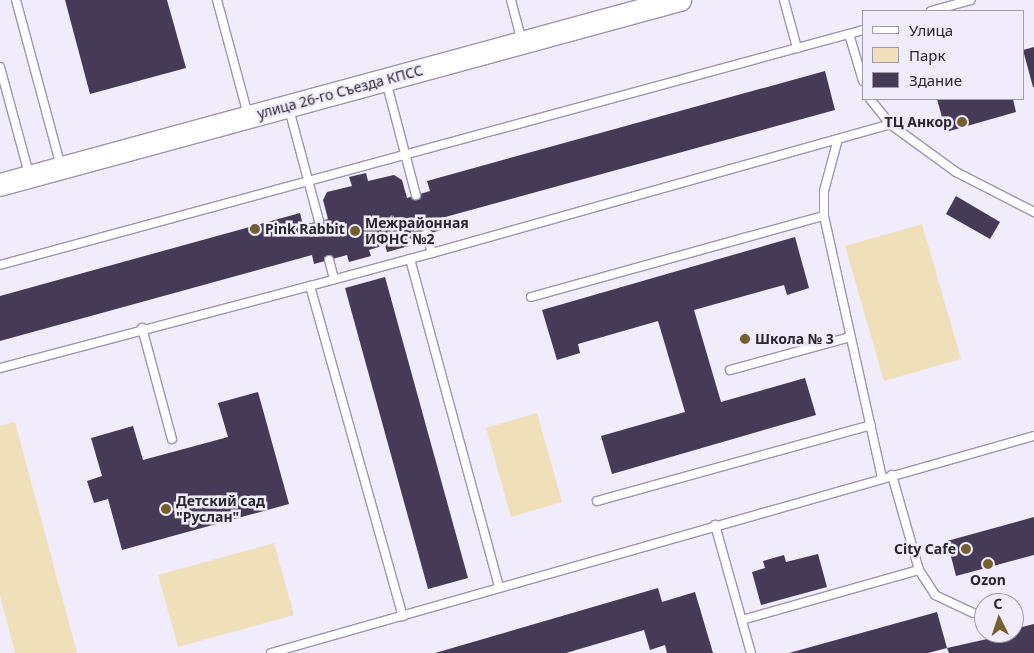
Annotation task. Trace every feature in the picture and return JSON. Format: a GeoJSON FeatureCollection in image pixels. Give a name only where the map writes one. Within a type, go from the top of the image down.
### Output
{"type":"FeatureCollection","features":[{"type":"Feature","properties":{"kind":"main road","name":"улица 26-го Съезда КПСС"},"geometry":{"type":"LineString","coordinates":[[0,185],[522,43],[626,11],[680,0]]}},
{"type":"Feature","properties":{"kind":"lane"},"geometry":{"type":"LineString","coordinates":[[16,0],[61,168]]}},
{"type":"Feature","properties":{"kind":"lane"},"geometry":{"type":"LineString","coordinates":[[217,0],[249,117]]}},
{"type":"Feature","properties":{"kind":"lane"},"geometry":{"type":"LineString","coordinates":[[511,0],[522,43]]}},
{"type":"Feature","properties":{"kind":"lane"},"geometry":{"type":"LineString","coordinates":[[784,0],[796,48]]}},
{"type":"Feature","properties":{"kind":"lane"},"geometry":{"type":"LineString","coordinates":[[935,10],[971,0]]}},
{"type":"Feature","properties":{"kind":"lane"},"geometry":{"type":"LineString","coordinates":[[0,265],[862,30]]}},
{"type":"Feature","properties":{"kind":"lane"},"geometry":{"type":"LineString","coordinates":[[849,34],[862,78]]}},
{"type":"Feature","properties":{"kind":"lane"},"geometry":{"type":"LineString","coordinates":[[0,68],[30,176]]}},
{"type":"Feature","properties":{"kind":"lane"},"geometry":{"type":"LineString","coordinates":[[386,80],[416,195]]}},
{"type":"Feature","properties":{"kind":"lane"},"geometry":{"type":"LineString","coordinates":[[871,100],[890,124],[956,172],[1034,212]]}},
{"type":"Feature","properties":{"kind":"lane"},"geometry":{"type":"LineString","coordinates":[[288,106],[318,221]]}},
{"type":"Feature","properties":{"kind":"lane"},"geometry":{"type":"LineString","coordinates":[[0,368],[142,328],[432,253],[890,124]]}},
{"type":"Feature","properties":{"kind":"lane"},"geometry":{"type":"LineString","coordinates":[[838,139],[824,191],[824,216],[882,478]]}},
{"type":"Feature","properties":{"kind":"lane"},"geometry":{"type":"LineString","coordinates":[[531,297],[824,216]]}},
{"type":"Feature","properties":{"kind":"lane"},"geometry":{"type":"LineString","coordinates":[[427,234],[432,253]]}},
{"type":"Feature","properties":{"kind":"lane"},"geometry":{"type":"LineString","coordinates":[[410,259],[499,587]]}},
{"type":"Feature","properties":{"kind":"lane"},"geometry":{"type":"LineString","coordinates":[[329,260],[334,279]]}},
{"type":"Feature","properties":{"kind":"lane"},"geometry":{"type":"LineString","coordinates":[[310,286],[403,616]]}},
{"type":"Feature","properties":{"kind":"lane"},"geometry":{"type":"LineString","coordinates":[[142,328],[172,439]]}},
{"type":"Feature","properties":{"kind":"lane"},"geometry":{"type":"LineString","coordinates":[[730,370],[851,337]]}},
{"type":"Feature","properties":{"kind":"lane"},"geometry":{"type":"LineString","coordinates":[[597,501],[870,425]]}},
{"type":"Feature","properties":{"kind":"lane"},"geometry":{"type":"LineString","coordinates":[[271,653],[715,525],[1034,436]]}},
{"type":"Feature","properties":{"kind":"lane"},"geometry":{"type":"LineString","coordinates":[[892,475],[919,570],[935,595],[973,613]]}},
{"type":"Feature","properties":{"kind":"lane"},"geometry":{"type":"LineString","coordinates":[[715,525],[751,653]]}},
{"type":"Feature","properties":{"kind":"lane"},"geometry":{"type":"LineString","coordinates":[[742,620],[919,570]]}},
{"type":"Feature","properties":{"kind":"green space"},"geometry":{"type":"Polygon","coordinates":[[[922,224],[961,359],[884,381],[845,246],[922,224]]]}},
{"type":"Feature","properties":{"kind":"green space"},"geometry":{"type":"Polygon","coordinates":[[[537,413],[562,502],[511,517],[486,428],[537,413]]]}},
{"type":"Feature","properties":{"kind":"green space"},"geometry":{"type":"Polygon","coordinates":[[[15,422],[77,653],[15,653],[0,596],[0,426],[15,422]]]}},
{"type":"Feature","properties":{"kind":"green space"},"geometry":{"type":"Polygon","coordinates":[[[274,543],[294,615],[178,647],[158,575],[274,543]]]}},
{"type":"Feature","properties":{"kind":"building"},"geometry":{"type":"Polygon","coordinates":[[[65,0],[167,0],[186,68],[90,94],[65,0]]]}},
{"type":"Feature","properties":{"kind":"building"},"geometry":{"type":"Polygon","coordinates":[[[1034,47],[1034,87],[1024,54],[1024,50],[1034,47]]]}},
{"type":"Feature","properties":{"kind":"building"},"geometry":{"type":"Polygon","coordinates":[[[825,71],[835,110],[438,219],[441,230],[407,240],[409,246],[387,252],[385,245],[369,250],[371,256],[349,262],[347,255],[314,264],[312,255],[0,341],[0,296],[300,213],[303,225],[328,219],[323,200],[327,192],[352,186],[349,177],[366,173],[368,181],[394,175],[402,180],[407,198],[430,191],[427,181],[825,71]]]}},
{"type":"Feature","properties":{"kind":"building","name":"ТЦ Анкор"},"geometry":{"type":"Polygon","coordinates":[[[937,100],[1013,100],[1016,112],[946,132],[937,100]]]}},
{"type":"Feature","properties":{"kind":"building"},"geometry":{"type":"Polygon","coordinates":[[[956,196],[1000,222],[990,239],[946,214],[956,196]]]}},
{"type":"Feature","properties":{"kind":"building"},"geometry":{"type":"Polygon","coordinates":[[[795,237],[809,288],[787,295],[784,285],[694,310],[721,402],[805,378],[816,415],[612,474],[601,436],[685,412],[658,321],[578,344],[580,353],[557,360],[542,310],[795,237]]]}},
{"type":"Feature","properties":{"kind":"building"},"geometry":{"type":"Polygon","coordinates":[[[385,277],[468,578],[428,589],[345,288],[385,277]]]}},
{"type":"Feature","properties":{"kind":"building"},"geometry":{"type":"Polygon","coordinates":[[[258,392],[289,504],[122,550],[108,499],[94,503],[87,481],[102,476],[91,438],[133,426],[143,460],[228,437],[218,403],[258,392]]]}},
{"type":"Feature","properties":{"kind":"building"},"geometry":{"type":"Polygon","coordinates":[[[1034,517],[1034,555],[956,576],[947,541],[1034,517]]]}},
{"type":"Feature","properties":{"kind":"building"},"geometry":{"type":"Polygon","coordinates":[[[818,554],[827,587],[761,605],[752,572],[765,568],[763,561],[784,555],[786,562],[818,554]]]}},
{"type":"Feature","properties":{"kind":"building"},"geometry":{"type":"Polygon","coordinates":[[[658,588],[662,602],[695,592],[713,653],[667,653],[665,645],[650,650],[644,630],[566,653],[435,653],[658,588]]]}},
{"type":"Feature","properties":{"kind":"building"},"geometry":{"type":"Polygon","coordinates":[[[937,612],[947,648],[928,653],[789,653],[937,612]]]}},
{"type":"Feature","properties":{"kind":"building"},"geometry":{"type":"Polygon","coordinates":[[[1034,624],[1034,653],[949,653],[947,648],[974,642],[1024,643],[1024,626],[1034,624]]]}},
{"type":"Feature","properties":{"kind":"place","name":"ТЦ Анкор"},"geometry":{"type":"Point","coordinates":[962,122]}},
{"type":"Feature","properties":{"kind":"place","name":"Pink Rabbit"},"geometry":{"type":"Point","coordinates":[255,229]}},
{"type":"Feature","properties":{"kind":"place","name":"Межрайонная ИФНС №2"},"geometry":{"type":"Point","coordinates":[355,231]}},
{"type":"Feature","properties":{"kind":"place","name":"Школа № 3"},"geometry":{"type":"Point","coordinates":[745,339]}},
{"type":"Feature","properties":{"kind":"place","name":"Детский сад \"Руслан\""},"geometry":{"type":"Point","coordinates":[166,509]}},
{"type":"Feature","properties":{"kind":"place","name":"City Cafe"},"geometry":{"type":"Point","coordinates":[966,549]}},
{"type":"Feature","properties":{"kind":"place","name":"Ozon"},"geometry":{"type":"Point","coordinates":[988,564]}}]}
